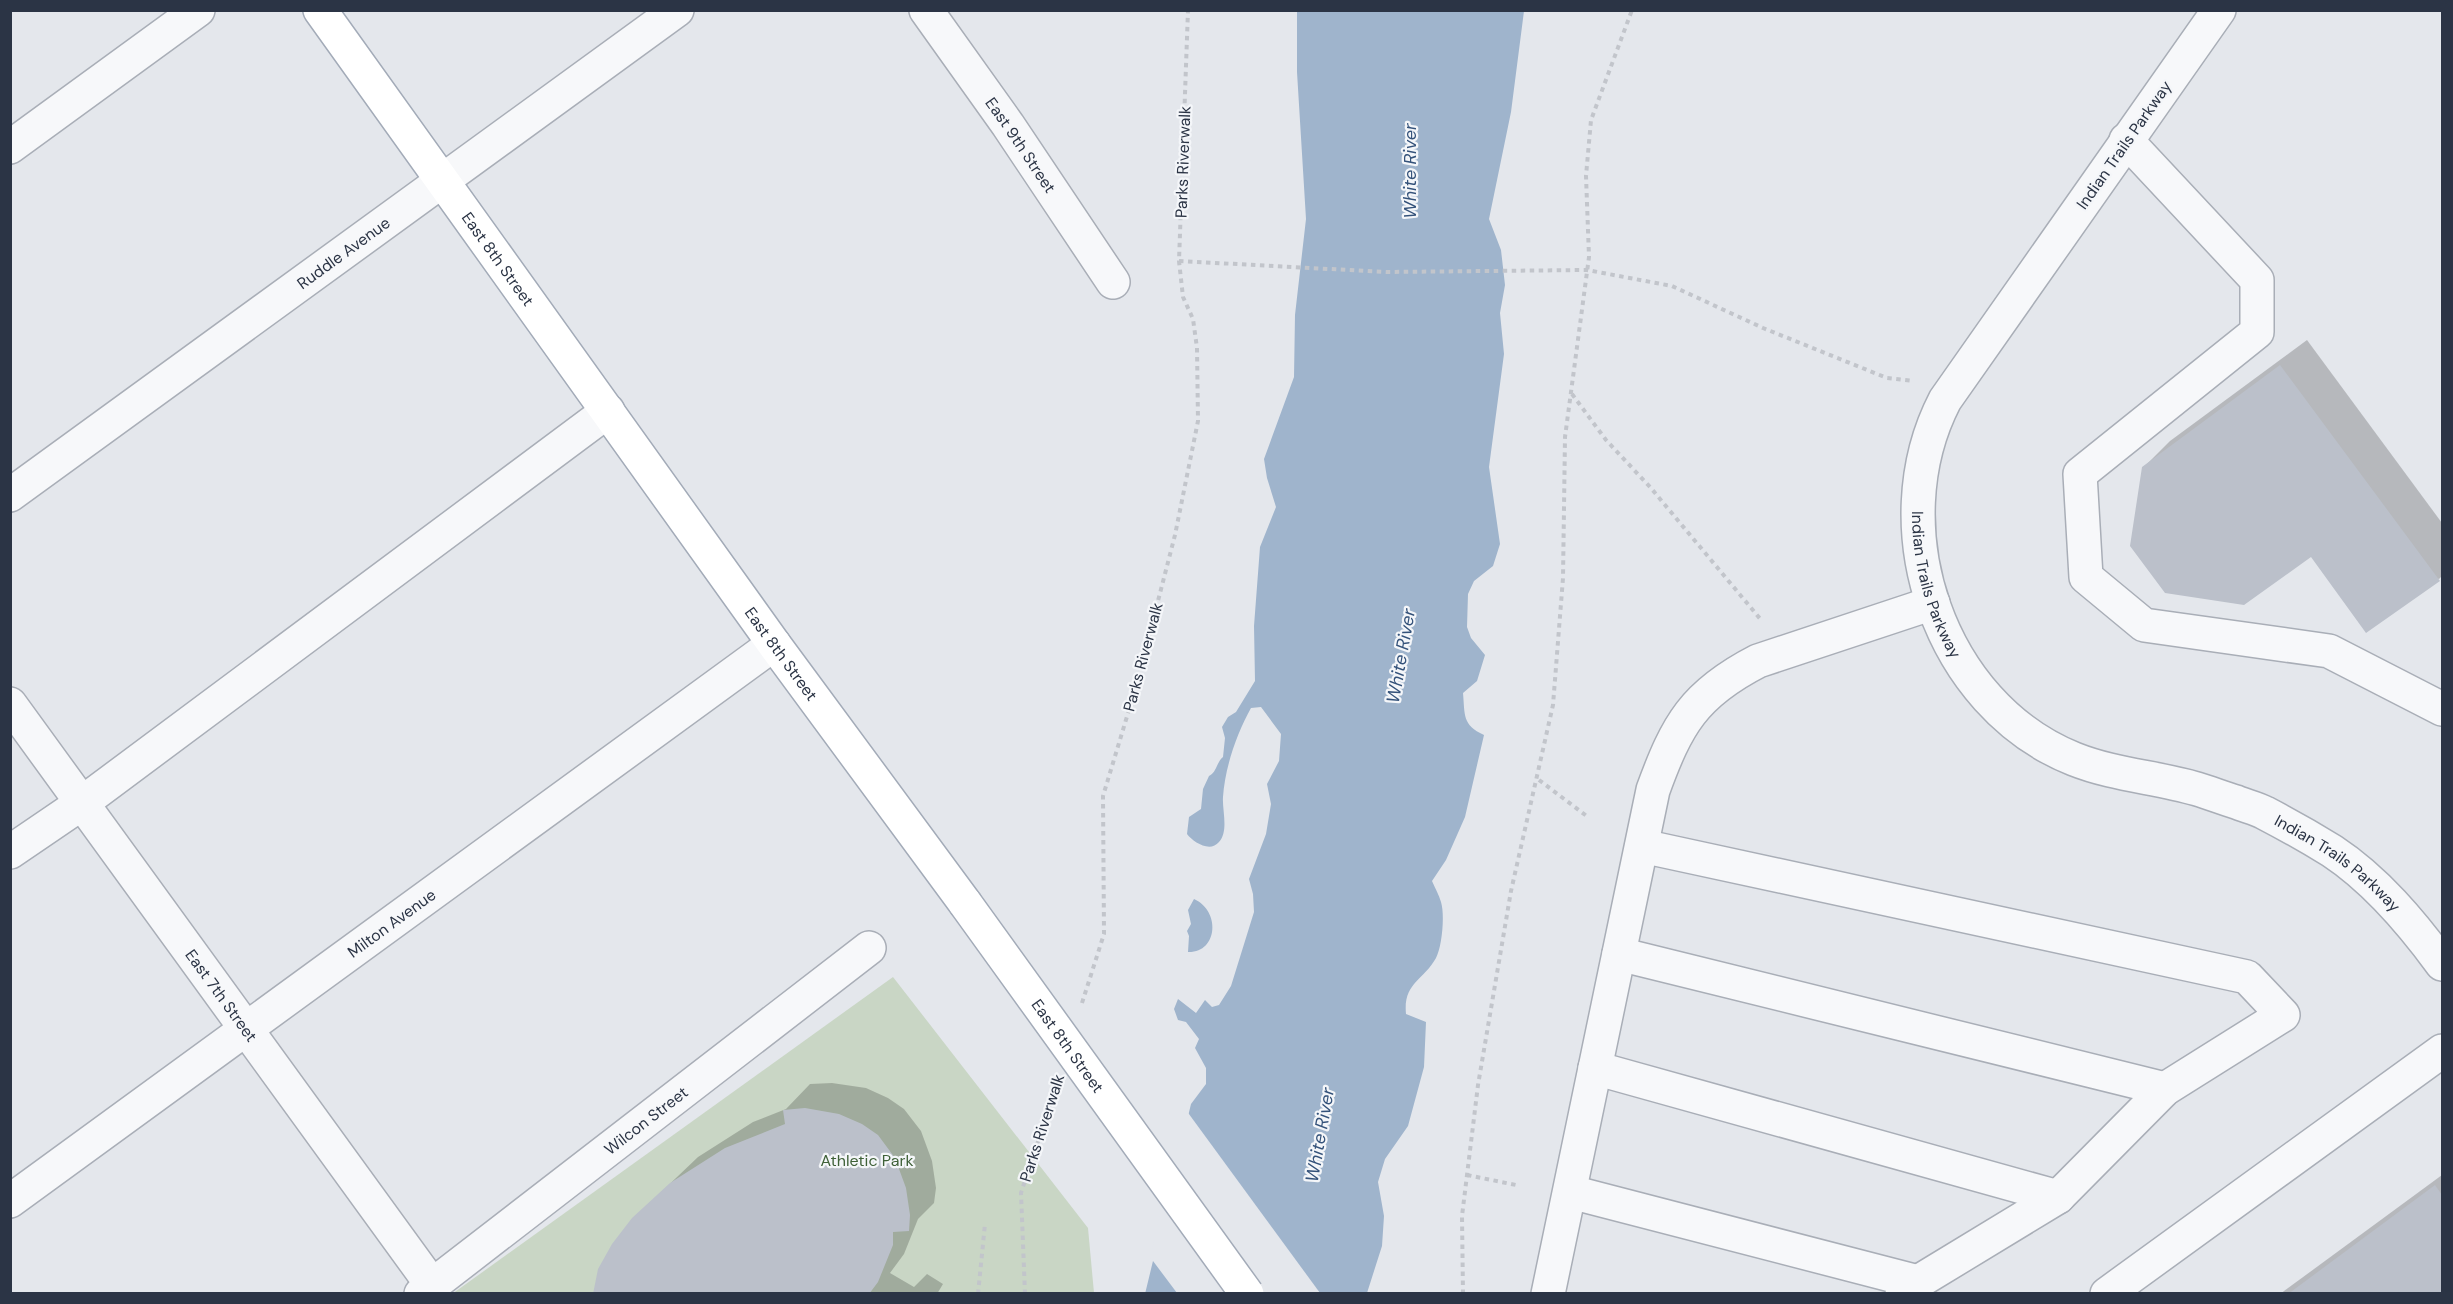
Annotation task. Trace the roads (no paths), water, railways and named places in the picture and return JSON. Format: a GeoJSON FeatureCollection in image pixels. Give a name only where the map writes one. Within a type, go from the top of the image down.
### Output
{"type":"FeatureCollection","features":[{"type":"Feature","properties":{"kind":"main road","name":"East 8th Street"},"geometry":{"type":"LineString","coordinates":[[320,10],[774,644],[965,903],[1247,1293]]}},
{"type":"Feature","properties":{"kind":"street"},"geometry":{"type":"LineString","coordinates":[[10,147],[198,10]]}},
{"type":"Feature","properties":{"kind":"street","name":"Indian Trails Parkway"},"geometry":{"type":"LineString","coordinates":[[2219,10],[1945,400],[1933,426],[1923,460],[1917,507],[1919,540],[1925,575],[1947,641],[1980,688],[2031,735],[2072,758],[2105,770],[2197,789],[2263,812],[2334,852],[2378,889],[2418,931],[2442,964]]}},
{"type":"Feature","properties":{"kind":"street","name":"East 9th Street"},"geometry":{"type":"LineString","coordinates":[[926,11],[1008,125],[1113,282]]}},
{"type":"Feature","properties":{"kind":"street","name":"Ruddle Avenue"},"geometry":{"type":"LineString","coordinates":[[10,495],[443,180],[659,16]]}},
{"type":"Feature","properties":{"kind":"street"},"geometry":{"type":"LineString","coordinates":[[2126,141],[2257,280],[2257,332],[2080,474],[2086,577],[2144,624],[2329,651],[2442,709]]}},
{"type":"Feature","properties":{"kind":"street"},"geometry":{"type":"LineString","coordinates":[[10,852],[82,803],[608,411]]}},
{"type":"Feature","properties":{"kind":"street"},"geometry":{"type":"LineString","coordinates":[[1548,1293],[1571,1192],[1653,790],[1669,746],[1686,716],[1702,698],[1733,674],[1758,661],[1933,603]]}},
{"type":"Feature","properties":{"kind":"street","name":"Milton Avenue"},"geometry":{"type":"LineString","coordinates":[[10,1201],[774,644]]}},
{"type":"Feature","properties":{"kind":"street","name":"East 7th Street"},"geometry":{"type":"LineString","coordinates":[[10,704],[246,1029],[427,1289]]}},
{"type":"Feature","properties":{"kind":"street"},"geometry":{"type":"LineString","coordinates":[[1571,1192],[1911,1290],[2058,1197],[2166,1089],[2283,1015],[2247,977],[1641,846]]}},
{"type":"Feature","properties":{"kind":"street","name":"Wilcon Street"},"geometry":{"type":"LineString","coordinates":[[427,1289],[869,948]]}},
{"type":"Feature","properties":{"kind":"street"},"geometry":{"type":"LineString","coordinates":[[1619,954],[2166,1089]]}},
{"type":"Feature","properties":{"kind":"street"},"geometry":{"type":"LineString","coordinates":[[2108,1293],[2442,1051]]}},
{"type":"Feature","properties":{"kind":"street"},"geometry":{"type":"LineString","coordinates":[[1595,1068],[2058,1197]]}},
{"type":"Feature","properties":{"kind":"water","name":"White River"},"geometry":{"type":"Polygon","coordinates":[[[1297,11],[1524,11],[1511,112],[1489,219],[1501,250],[1505,285],[1500,313],[1504,354],[1489,467],[1500,544],[1493,566],[1474,581],[1468,594],[1467,627],[1471,638],[1485,655],[1477,681],[1463,693],[1464,707],[1468,723],[1484,735],[1465,817],[1446,860],[1432,881],[1443,915],[1438,953],[1431,966],[1411,989],[1406,1004],[1406,1014],[1426,1022],[1424,1067],[1408,1126],[1385,1159],[1378,1182],[1384,1216],[1382,1246],[1367,1293],[1145,1294],[1191,1104],[1206,1084],[1206,1068],[1195,1048],[1199,1039],[1186,1022],[1178,1020],[1174,1009],[1178,999],[1196,1013],[1205,1000],[1212,1007],[1219,1005],[1231,986],[1254,912],[1249,879],[1266,834],[1271,804],[1267,784],[1279,761],[1281,734],[1261,707],[1251,708],[1241,728],[1226,774],[1222,837],[1211,847],[1197,843],[1187,834],[1189,817],[1201,809],[1203,789],[1209,776],[1223,757],[1225,738],[1222,727],[1228,717],[1236,712],[1255,681],[1254,626],[1260,547],[1276,507],[1264,459],[1294,377],[1295,315],[1306,219],[1297,72],[1297,11]]]}},
{"type":"Feature","properties":{"kind":"water"},"geometry":{"type":"Polygon","coordinates":[[[1194,899],[1209,912],[1212,930],[1205,946],[1198,951],[1188,952],[1187,931],[1191,924],[1188,910],[1194,899]]]}},
{"type":"Feature","properties":{"kind":"park label","name":"Athletic Park"},"geometry":{"type":"Point","coordinates":[867,1160]}}]}
